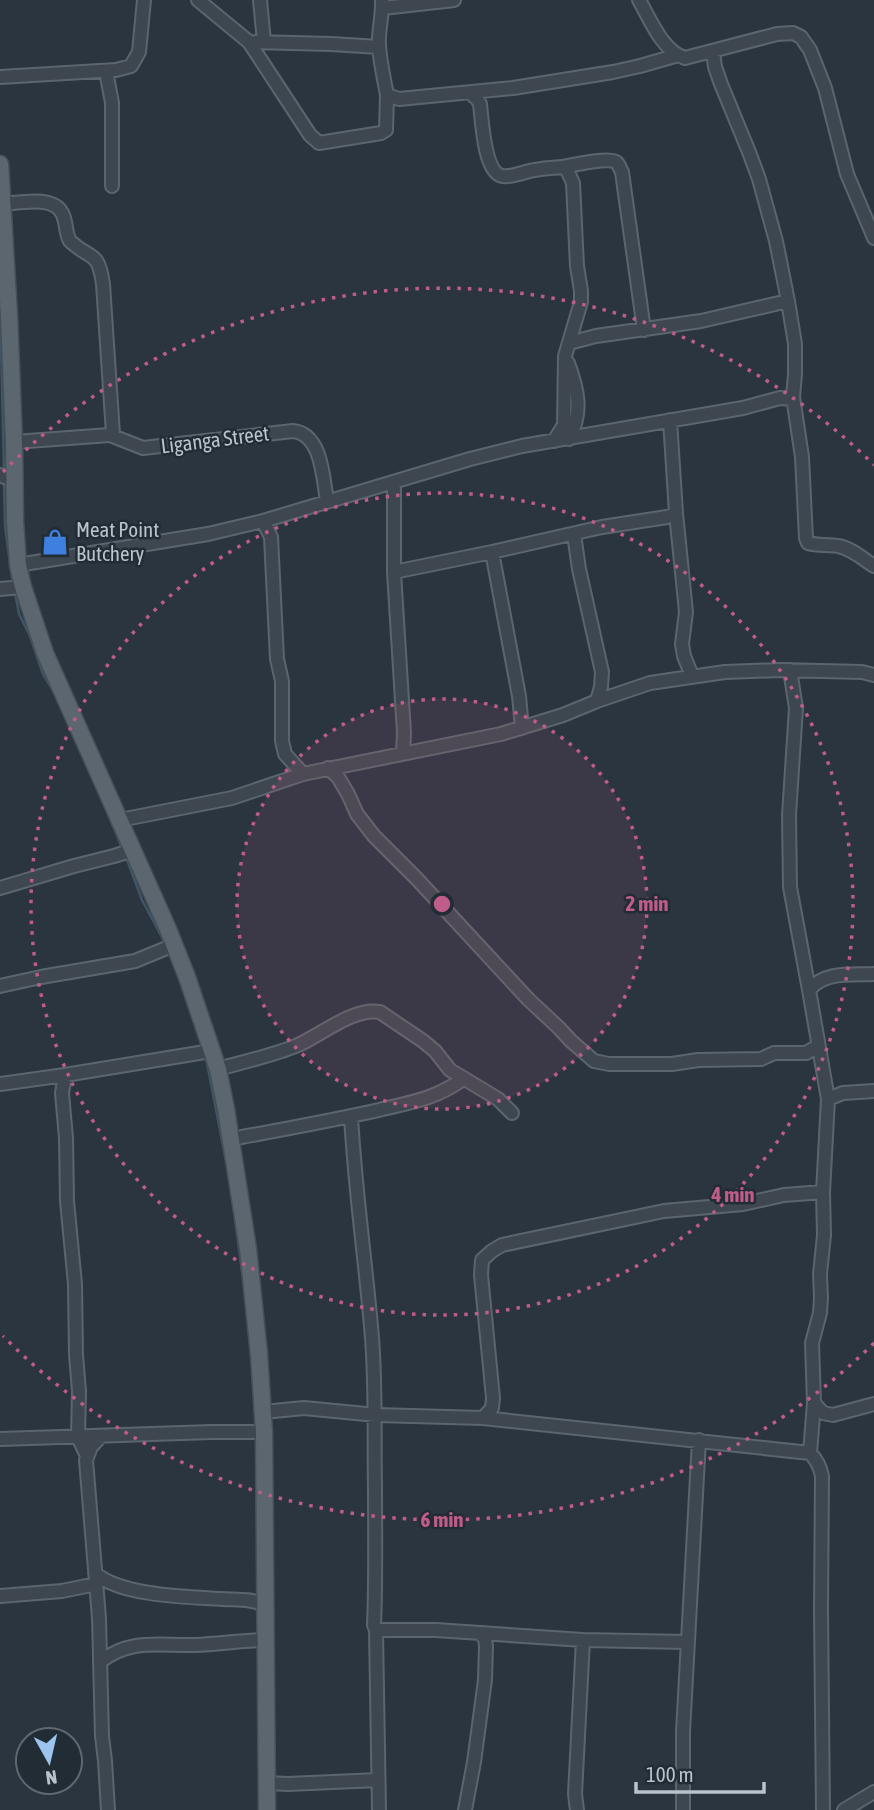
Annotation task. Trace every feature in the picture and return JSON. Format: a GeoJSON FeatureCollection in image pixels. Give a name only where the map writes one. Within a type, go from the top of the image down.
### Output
{"type":"FeatureCollection","features":[{"type":"Feature","properties":{"kind":"main road"},"geometry":{"type":"LineString","coordinates":[[0,164],[14,442],[7,478],[23,587],[45,653],[187,976],[218,1069],[231,1139],[248,1249],[263,1412],[267,1810]]}},
{"type":"Feature","properties":{"kind":"street"},"geometry":{"type":"LineString","coordinates":[[0,76],[106,71],[131,66],[139,52],[144,0]]}},
{"type":"Feature","properties":{"kind":"street"},"geometry":{"type":"LineString","coordinates":[[198,0],[249,43],[310,135],[319,143],[381,134],[386,130],[387,95],[379,47],[382,4],[454,0]]}},
{"type":"Feature","properties":{"kind":"street"},"geometry":{"type":"LineString","coordinates":[[260,0],[264,42]]}},
{"type":"Feature","properties":{"kind":"street"},"geometry":{"type":"LineString","coordinates":[[639,0],[667,48],[675,55],[685,58],[777,34],[793,33],[800,37],[810,50],[825,88],[847,174],[874,238]]}},
{"type":"Feature","properties":{"kind":"street"},"geometry":{"type":"LineString","coordinates":[[249,43],[379,47]]}},
{"type":"Feature","properties":{"kind":"street"},"geometry":{"type":"LineString","coordinates":[[713,52],[721,84],[759,179],[776,241],[788,301],[795,344],[793,399],[802,457],[806,538],[808,543],[815,545],[842,546],[874,566]]}},
{"type":"Feature","properties":{"kind":"street"},"geometry":{"type":"LineString","coordinates":[[387,95],[399,99],[547,84],[614,72],[675,55]]}},
{"type":"Feature","properties":{"kind":"street"},"geometry":{"type":"LineString","coordinates":[[106,71],[112,103],[113,186]]}},
{"type":"Feature","properties":{"kind":"street"},"geometry":{"type":"LineString","coordinates":[[470,93],[480,104],[489,162],[501,176],[608,161],[616,162],[619,166],[644,330]]}},
{"type":"Feature","properties":{"kind":"street"},"geometry":{"type":"LineString","coordinates":[[554,441],[564,425],[565,356],[578,316],[581,291],[577,266],[573,183],[563,167]]}},
{"type":"Feature","properties":{"kind":"street"},"geometry":{"type":"LineString","coordinates":[[2,204],[54,204],[62,212],[67,237],[95,258],[100,266],[113,434]]}},
{"type":"Feature","properties":{"kind":"street"},"geometry":{"type":"LineString","coordinates":[[569,343],[596,336],[701,321],[788,301]]}},
{"type":"Feature","properties":{"kind":"street"},"geometry":{"type":"LineString","coordinates":[[565,356],[573,377],[578,409],[575,427],[569,439]]}},
{"type":"Feature","properties":{"kind":"street"},"geometry":{"type":"LineString","coordinates":[[18,565],[208,534],[263,521],[522,446],[743,408],[780,398],[793,399]]}},
{"type":"Feature","properties":{"kind":"street"},"geometry":{"type":"LineString","coordinates":[[670,420],[686,611],[682,644],[692,676]]}},
{"type":"Feature","properties":{"kind":"street","name":"Liganga Street"},"geometry":{"type":"LineString","coordinates":[[14,442],[107,435],[143,448],[300,432],[307,436],[316,450],[327,501]]}},
{"type":"Feature","properties":{"kind":"street"},"geometry":{"type":"LineString","coordinates":[[394,482],[394,572],[404,733],[402,753]]}},
{"type":"Feature","properties":{"kind":"street"},"geometry":{"type":"LineString","coordinates":[[394,572],[676,513]]}},
{"type":"Feature","properties":{"kind":"street"},"geometry":{"type":"LineString","coordinates":[[263,521],[271,537],[277,659],[282,681],[282,741],[285,754],[303,774]]}},
{"type":"Feature","properties":{"kind":"street"},"geometry":{"type":"LineString","coordinates":[[574,534],[602,672],[597,701]]}},
{"type":"Feature","properties":{"kind":"street"},"geometry":{"type":"LineString","coordinates":[[492,552],[519,696],[522,728]]}},
{"type":"Feature","properties":{"kind":"street"},"geometry":{"type":"LineString","coordinates":[[0,589],[23,587]]}},
{"type":"Feature","properties":{"kind":"street"},"geometry":{"type":"LineString","coordinates":[[790,670],[796,708],[789,815],[790,887],[828,1099],[821,1298],[812,1343],[814,1403],[810,1453]]}},
{"type":"Feature","properties":{"kind":"street"},"geometry":{"type":"LineString","coordinates":[[120,820],[233,798],[328,768],[500,734],[563,715],[650,683],[692,676],[790,670],[862,672],[874,675]]}},
{"type":"Feature","properties":{"kind":"street"},"geometry":{"type":"LineString","coordinates":[[328,768],[338,777],[357,814],[374,836],[528,999],[594,1061],[609,1064],[672,1064],[698,1060],[761,1059],[780,1052],[806,1053],[818,1046]]}},
{"type":"Feature","properties":{"kind":"street"},"geometry":{"type":"LineString","coordinates":[[0,888],[133,850]]}},
{"type":"Feature","properties":{"kind":"street"},"geometry":{"type":"LineString","coordinates":[[0,986],[135,961],[174,945]]}},
{"type":"Feature","properties":{"kind":"street"},"geometry":{"type":"LineString","coordinates":[[809,990],[825,977],[874,974]]}},
{"type":"Feature","properties":{"kind":"street"},"geometry":{"type":"LineString","coordinates":[[218,1069],[297,1046],[358,1014],[380,1012],[423,1041],[450,1070],[498,1099],[512,1113]]}},
{"type":"Feature","properties":{"kind":"street"},"geometry":{"type":"LineString","coordinates":[[0,1084],[213,1052]]}},
{"type":"Feature","properties":{"kind":"street"},"geometry":{"type":"LineString","coordinates":[[806,1053],[821,1065]]}},
{"type":"Feature","properties":{"kind":"street"},"geometry":{"type":"LineString","coordinates":[[65,1075],[62,1093],[67,1201],[75,1284],[78,1437],[87,1456],[108,1810]]}},
{"type":"Feature","properties":{"kind":"street"},"geometry":{"type":"LineString","coordinates":[[231,1139],[433,1097],[463,1079]]}},
{"type":"Feature","properties":{"kind":"street"},"geometry":{"type":"LineString","coordinates":[[828,1099],[843,1093],[874,1090]]}},
{"type":"Feature","properties":{"kind":"street"},"geometry":{"type":"LineString","coordinates":[[351,1116],[358,1213],[372,1339],[376,1415],[374,1625],[379,1810]]}},
{"type":"Feature","properties":{"kind":"street"},"geometry":{"type":"LineString","coordinates":[[483,1418],[492,1408],[493,1398],[481,1275],[482,1260],[492,1251],[502,1245],[664,1211],[743,1204],[784,1195],[823,1192]]}},
{"type":"Feature","properties":{"kind":"street"},"geometry":{"type":"LineString","coordinates":[[814,1403],[823,1413],[833,1415],[874,1404]]}},
{"type":"Feature","properties":{"kind":"street"},"geometry":{"type":"LineString","coordinates":[[263,1412],[304,1408],[376,1415],[483,1418],[810,1453],[820,1465],[822,1476],[823,1810]]}},
{"type":"Feature","properties":{"kind":"street"},"geometry":{"type":"LineString","coordinates":[[0,1439],[264,1432]]}},
{"type":"Feature","properties":{"kind":"street"},"geometry":{"type":"LineString","coordinates":[[87,1456],[101,1436]]}},
{"type":"Feature","properties":{"kind":"street"},"geometry":{"type":"LineString","coordinates":[[683,1810],[683,1732],[699,1440]]}},
{"type":"Feature","properties":{"kind":"street"},"geometry":{"type":"LineString","coordinates":[[0,1596],[62,1591],[96,1578],[153,1594],[243,1600],[265,1606]]}},
{"type":"Feature","properties":{"kind":"street"},"geometry":{"type":"LineString","coordinates":[[376,1630],[436,1630],[583,1640],[687,1642]]}},
{"type":"Feature","properties":{"kind":"street"},"geometry":{"type":"LineString","coordinates":[[465,1810],[485,1679],[486,1646],[485,1639],[479,1633]]}},
{"type":"Feature","properties":{"kind":"street"},"geometry":{"type":"LineString","coordinates":[[99,1635],[111,1644],[123,1648]]}},
{"type":"Feature","properties":{"kind":"street"},"geometry":{"type":"LineString","coordinates":[[100,1662],[116,1650],[155,1644],[195,1645],[261,1640],[267,1644]]}},
{"type":"Feature","properties":{"kind":"street"},"geometry":{"type":"LineString","coordinates":[[577,1810],[575,1794],[583,1640]]}},
{"type":"Feature","properties":{"kind":"street"},"geometry":{"type":"LineString","coordinates":[[266,1783],[378,1780]]}},
{"type":"Feature","properties":{"kind":"street"},"geometry":{"type":"LineString","coordinates":[[844,1810],[874,1792]]}},
{"type":"Feature","properties":{"kind":"waterway"},"geometry":{"type":"LineString","coordinates":[[0,305],[4,472]]}},
{"type":"Feature","properties":{"kind":"waterway"},"geometry":{"type":"LineString","coordinates":[[4,482],[5,526],[10,563]]}},
{"type":"Feature","properties":{"kind":"waterway"},"geometry":{"type":"LineString","coordinates":[[11,569],[13,584]]}},
{"type":"Feature","properties":{"kind":"waterway"},"geometry":{"type":"LineString","coordinates":[[15,593],[19,614],[43,674],[55,694]]}},
{"type":"Feature","properties":{"kind":"waterway"},"geometry":{"type":"LineString","coordinates":[[102,799],[122,848]]}},
{"type":"Feature","properties":{"kind":"waterway"},"geometry":{"type":"LineString","coordinates":[[126,857],[142,900],[165,943]]}},
{"type":"Feature","properties":{"kind":"waterway"},"geometry":{"type":"LineString","coordinates":[[206,1058],[226,1161]]}},
{"type":"Feature","properties":{"kind":"waterway"},"geometry":{"type":"LineString","coordinates":[[232,1195],[253,1376]]}},
{"type":"Feature","properties":{"kind":"place","name":"Meat Point Butchery"},"geometry":{"type":"Point","coordinates":[55,542]}}]}
